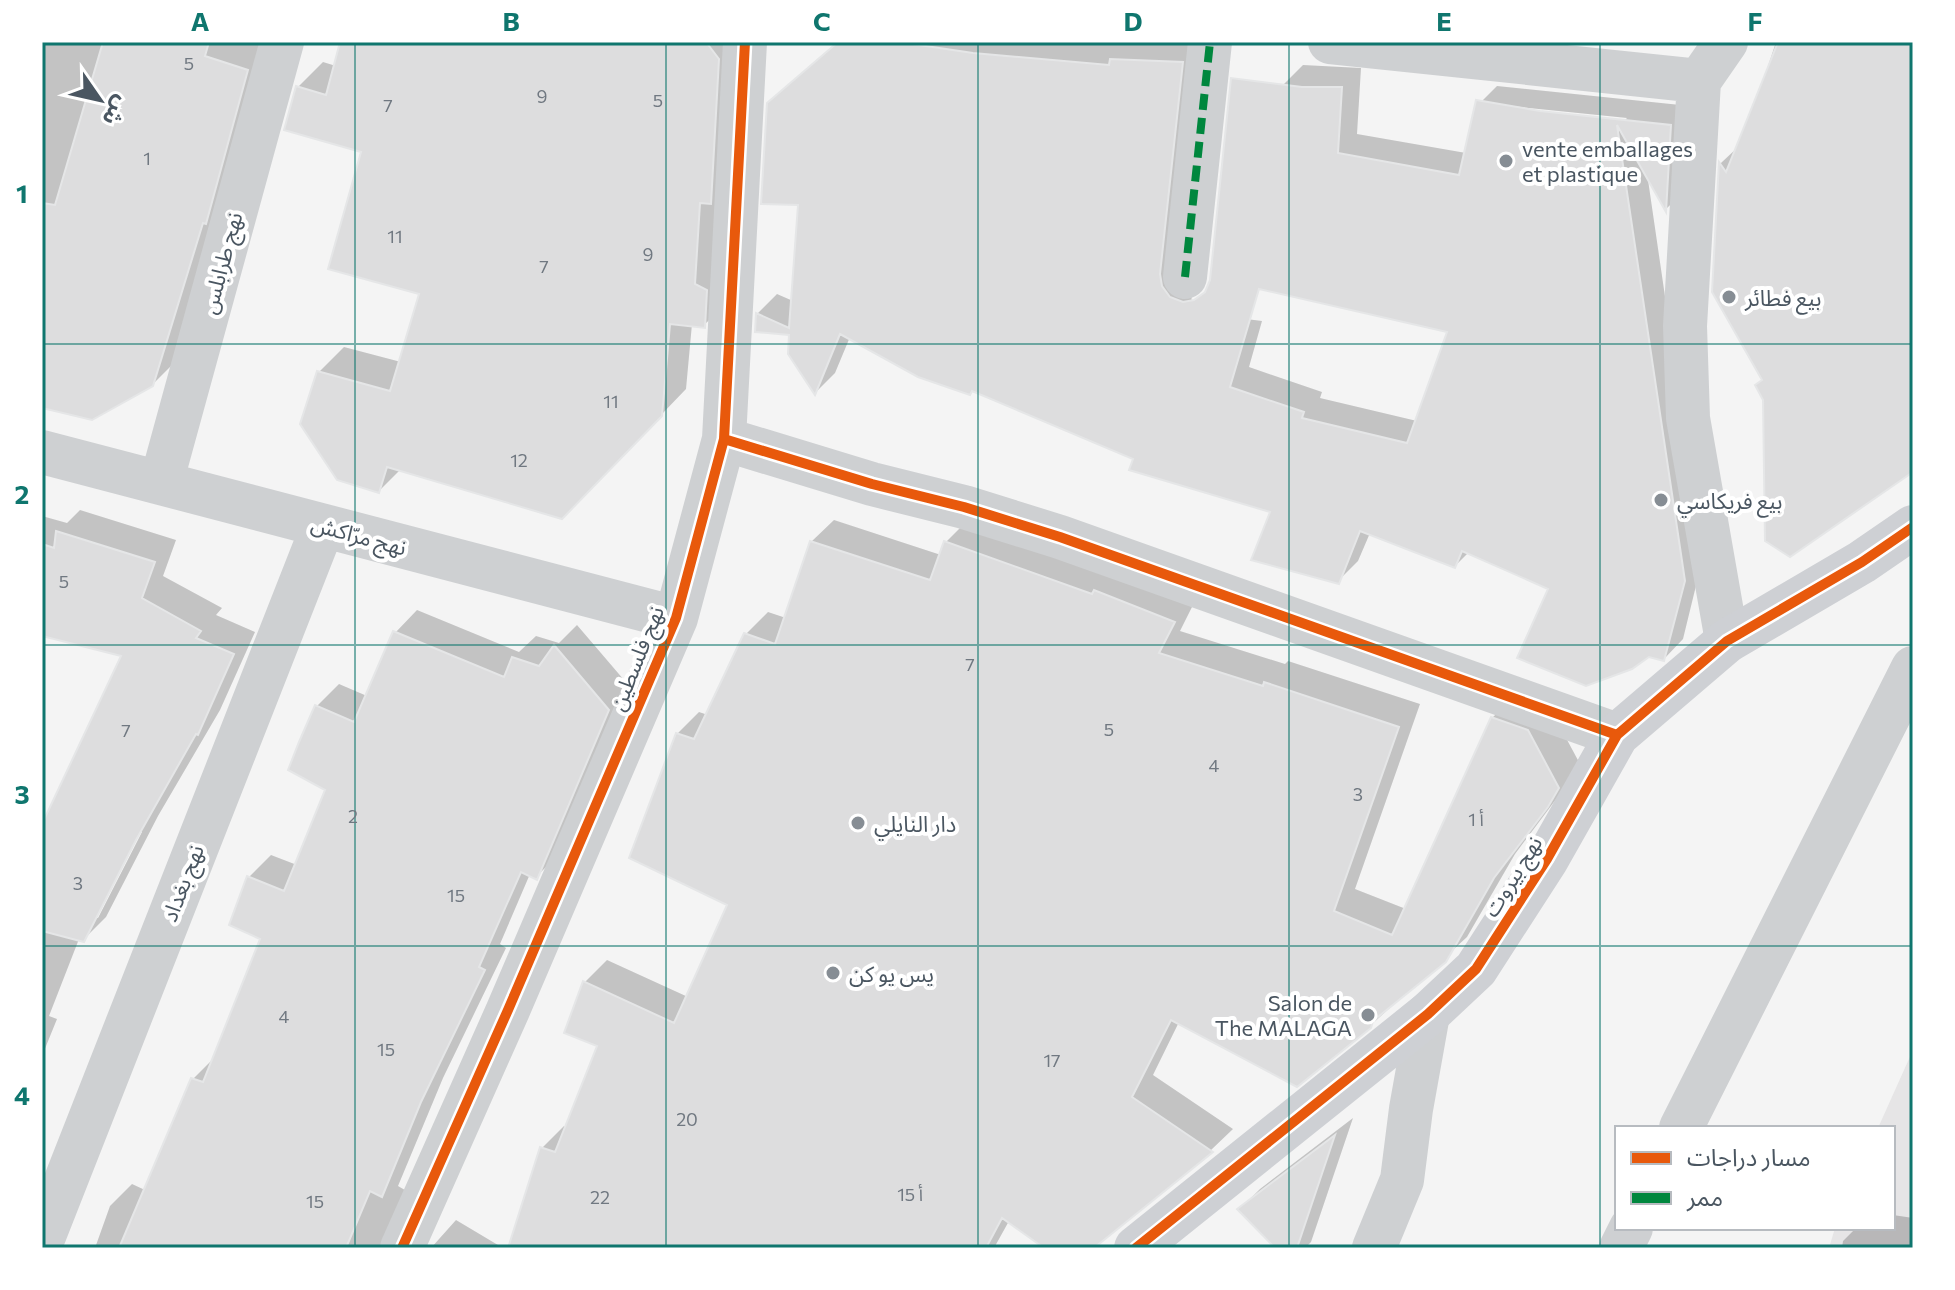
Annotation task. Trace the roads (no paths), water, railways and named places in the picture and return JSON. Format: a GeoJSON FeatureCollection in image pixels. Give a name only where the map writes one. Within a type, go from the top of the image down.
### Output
{"type":"FeatureCollection","features":[{"type":"Feature","properties":{"kind":"street","name":"نهج طرابلس"},"geometry":{"type":"LineString","coordinates":[[161,483],[282,42]]}},
{"type":"Feature","properties":{"kind":"street","name":"نهج فلسطين"},"geometry":{"type":"LineString","coordinates":[[402,1248],[676,618],[724,439],[745,42]]}},
{"type":"Feature","properties":{"kind":"street"},"geometry":{"type":"LineString","coordinates":[[1185,277],[1210,42]]}},
{"type":"Feature","properties":{"kind":"street"},"geometry":{"type":"LineString","coordinates":[[1330,42],[1699,81]]}},
{"type":"Feature","properties":{"kind":"street"},"geometry":{"type":"LineString","coordinates":[[1726,42],[1699,81],[1685,326],[1688,418],[1727,641]]}},
{"type":"Feature","properties":{"kind":"street"},"geometry":{"type":"LineString","coordinates":[[724,439],[1060,537],[1617,735]]}},
{"type":"Feature","properties":{"kind":"street","name":"نهج مرّاكش"},"geometry":{"type":"LineString","coordinates":[[42,452],[676,618]]}},
{"type":"Feature","properties":{"kind":"street","name":"نهج بغداد"},"geometry":{"type":"LineString","coordinates":[[42,1241],[323,526]]}},
{"type":"Feature","properties":{"kind":"street","name":"نهج بيروت"},"geometry":{"type":"LineString","coordinates":[[1136,1248],[1428,1014],[1476,969],[1547,859],[1617,735],[1727,641],[1862,562],[1913,527]]}},
{"type":"Feature","properties":{"kind":"street"},"geometry":{"type":"LineString","coordinates":[[1682,1126],[1913,668]]}},
{"type":"Feature","properties":{"kind":"street"},"geometry":{"type":"LineString","coordinates":[[1374,1248],[1402,1180],[1428,1014]]}},
{"type":"Feature","properties":{"kind":"street"},"geometry":{"type":"LineString","coordinates":[[1621,1248],[1630,1230]]}},
{"type":"Feature","properties":{"kind":"place","name":"vente emballages et plastique"},"geometry":{"type":"Point","coordinates":[1506,161]}},
{"type":"Feature","properties":{"kind":"place","name":"بيع فطائر"},"geometry":{"type":"Point","coordinates":[1729,297]}},
{"type":"Feature","properties":{"kind":"place","name":"بيع فريكاسي"},"geometry":{"type":"Point","coordinates":[1661,500]}},
{"type":"Feature","properties":{"kind":"place","name":"دار النايلي"},"geometry":{"type":"Point","coordinates":[858,823]}},
{"type":"Feature","properties":{"kind":"place","name":"يس يو كن"},"geometry":{"type":"Point","coordinates":[833,973]}},
{"type":"Feature","properties":{"kind":"place","name":"Salon de The MALAGA"},"geometry":{"type":"Point","coordinates":[1368,1015]}}]}
